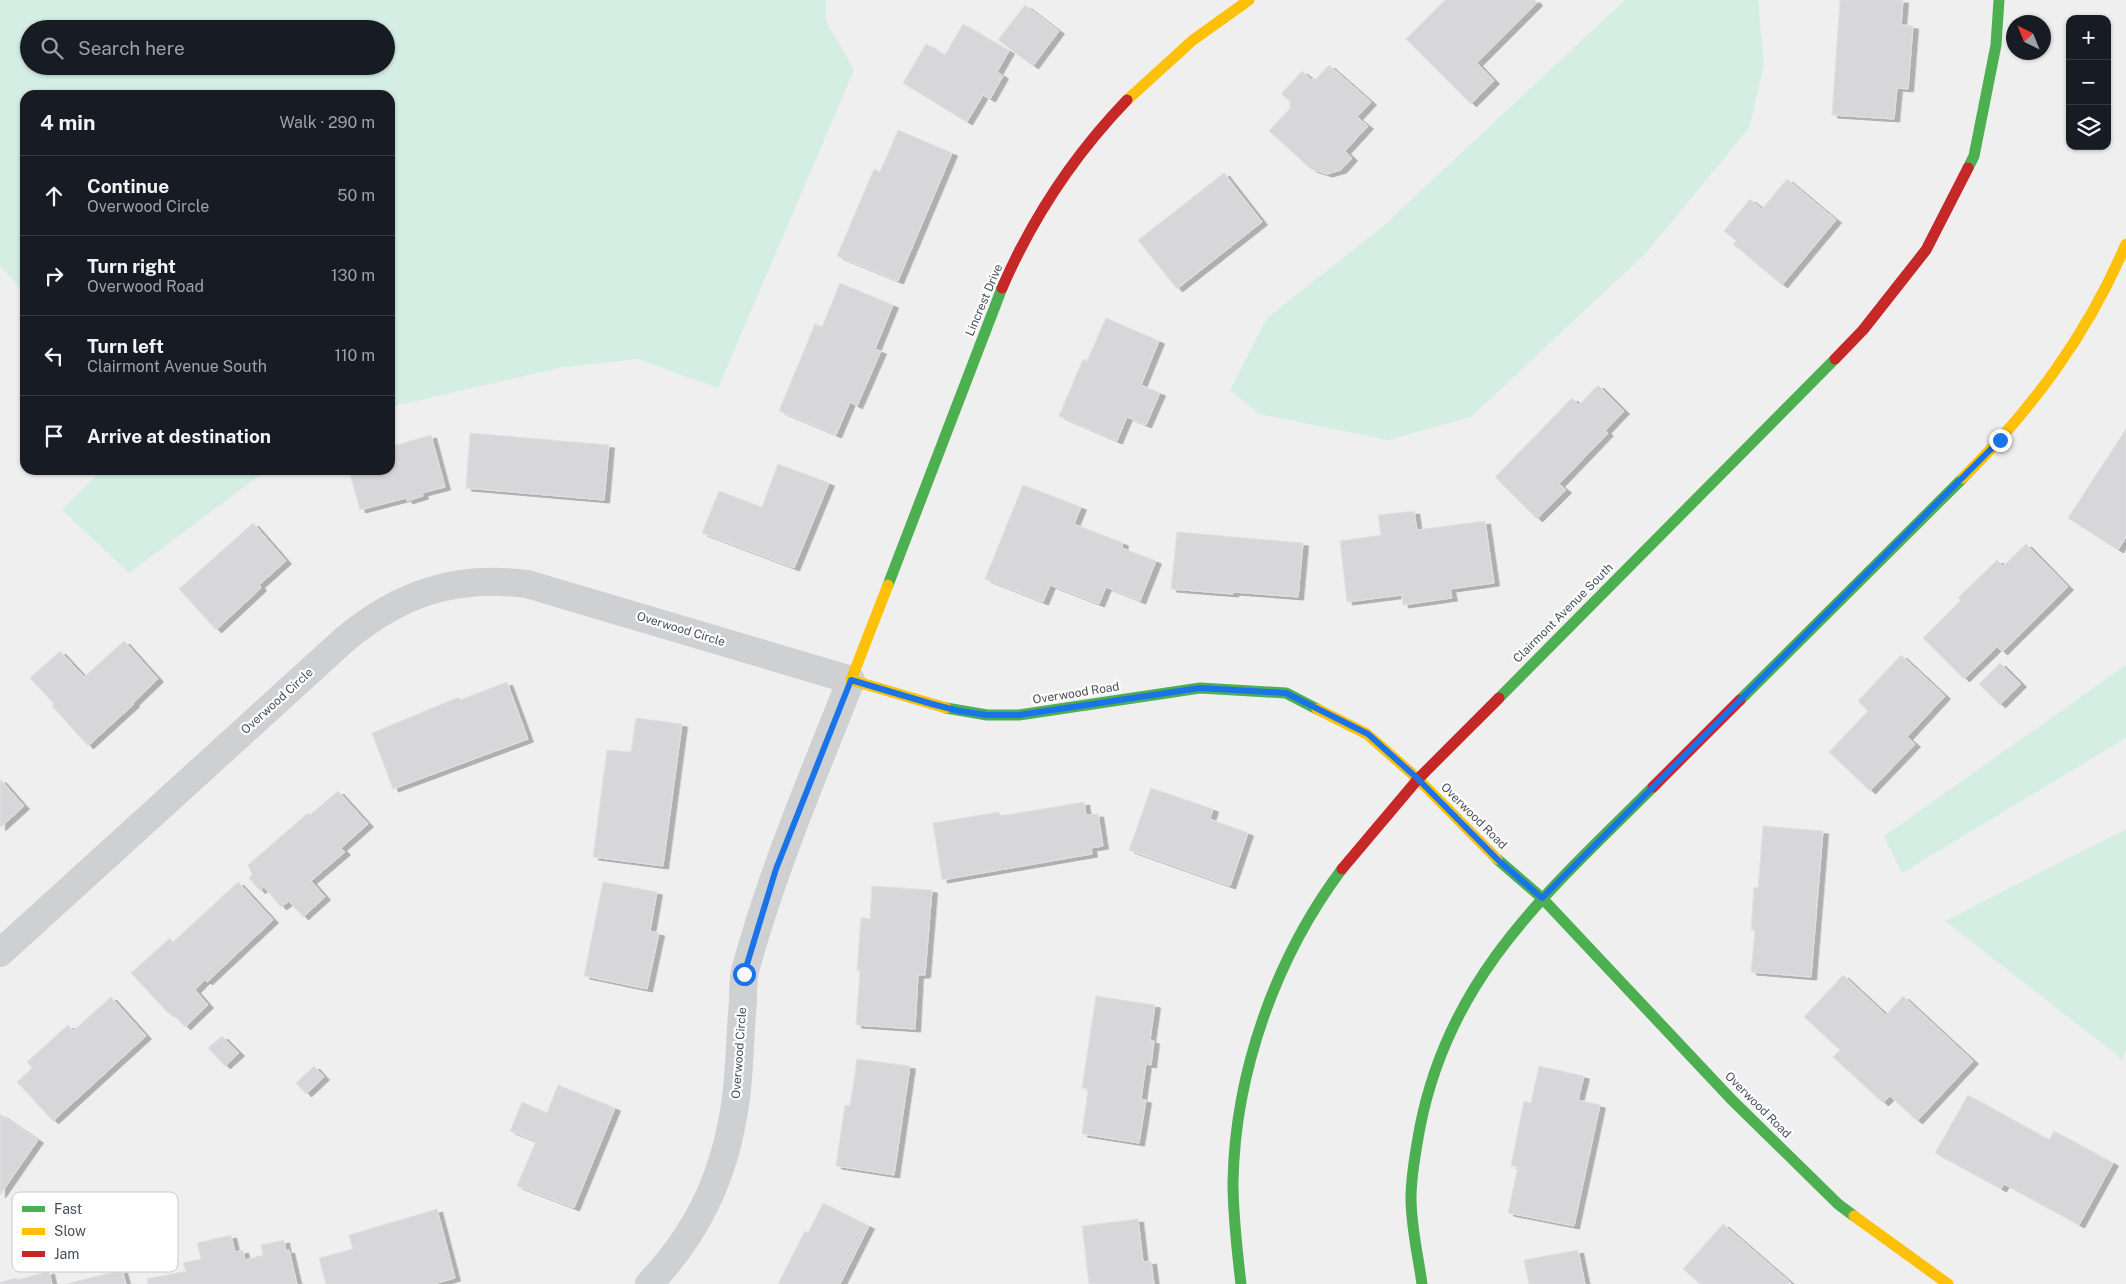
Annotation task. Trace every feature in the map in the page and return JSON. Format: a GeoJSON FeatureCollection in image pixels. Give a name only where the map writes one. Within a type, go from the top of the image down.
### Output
{"type":"FeatureCollection","features":[{"type":"Feature","properties":{"kind":"street","name":"Lincrest Drive"},"geometry":{"type":"LineString","coordinates":[[851,680],[1003,286],[1054,192],[1085,149],[1120,108],[1155,73],[1191,41],[1249,0]]}},
{"type":"Feature","properties":{"kind":"street","name":"Clairmont Avenue South"},"geometry":{"type":"LineString","coordinates":[[1241,1284],[1235,1251],[1232,1196],[1236,1142],[1244,1087],[1258,1034],[1277,983],[1300,935],[1327,890],[1358,848],[1418,779],[1863,330],[1926,250],[1974,156],[1996,45],[1999,0]]}},
{"type":"Feature","properties":{"kind":"street"},"geometry":{"type":"LineString","coordinates":[[1422,1284],[1411,1204],[1420,1120],[1432,1078],[1447,1038],[1470,992],[1488,963],[1513,929],[1542,898],[2000,440],[2035,400],[2066,358],[2093,313],[2126,244]]}},
{"type":"Feature","properties":{"kind":"street","name":"Overwood Circle"},"geometry":{"type":"LineString","coordinates":[[0,953],[366,621],[418,593],[472,582],[500,580],[527,584],[851,680],[776,869],[744,974],[738,1086],[733,1125],[723,1163],[709,1199],[690,1234],[650,1284]]}},
{"type":"Feature","properties":{"kind":"street","name":"Overwood Road"},"geometry":{"type":"LineString","coordinates":[[851,680],[959,711],[987,715],[1019,715],[1200,688],[1286,693],[1368,734],[1418,779],[1498,860],[1542,898],[1731,1099],[1838,1204],[1948,1284]]}},
{"type":"Feature","properties":{"kind":"green space"},"geometry":{"type":"Polygon","coordinates":[[[0,0],[826,0],[826,21],[854,70],[718,388],[638,359],[563,367],[395,406],[395,90],[20,90],[20,288],[0,266],[0,0]]]}},
{"type":"Feature","properties":{"kind":"green space"},"geometry":{"type":"Polygon","coordinates":[[[1625,0],[1758,0],[1764,65],[1749,128],[1645,254],[1471,417],[1388,440],[1260,414],[1230,390],[1267,318],[1382,227],[1625,0]]]}},
{"type":"Feature","properties":{"kind":"green space"},"geometry":{"type":"Polygon","coordinates":[[[97,475],[260,475],[129,573],[62,510],[97,475]]]}},
{"type":"Feature","properties":{"kind":"green space"},"geometry":{"type":"Polygon","coordinates":[[[2126,665],[2126,738],[1902,873],[1884,836],[2126,665]]]}},
{"type":"Feature","properties":{"kind":"green space"},"geometry":{"type":"Polygon","coordinates":[[[2126,829],[2126,1049],[2123,1060],[1945,921],[2126,829]]]}},
{"type":"Feature","properties":{"kind":"building"},"geometry":{"type":"Polygon","coordinates":[[[1445,0],[1535,0],[1537,3],[1477,63],[1494,81],[1471,104],[1406,39],[1445,0]]]}},
{"type":"Feature","properties":{"kind":"building"},"geometry":{"type":"Polygon","coordinates":[[[1840,0],[1903,0],[1901,25],[1913,26],[1908,89],[1897,88],[1894,119],[1832,115],[1840,0]]]}},
{"type":"Feature","properties":{"kind":"building"},"geometry":{"type":"Polygon","coordinates":[[[1025,5],[1059,31],[1033,66],[998,40],[1025,5]]]}},
{"type":"Feature","properties":{"kind":"building"},"geometry":{"type":"Polygon","coordinates":[[[963,24],[1009,51],[997,72],[1003,76],[990,99],[983,95],[967,122],[903,83],[926,44],[945,55],[963,24]]]}},
{"type":"Feature","properties":{"kind":"building"},"geometry":{"type":"Polygon","coordinates":[[[1329,65],[1371,102],[1357,117],[1368,126],[1345,151],[1352,158],[1341,170],[1327,174],[1311,169],[1269,131],[1291,107],[1289,105],[1291,102],[1281,94],[1302,71],[1312,80],[1316,79],[1329,65]]]}},
{"type":"Feature","properties":{"kind":"building"},"geometry":{"type":"Polygon","coordinates":[[[898,130],[952,153],[898,281],[837,256],[874,169],[880,172],[898,130]]]}},
{"type":"Feature","properties":{"kind":"building"},"geometry":{"type":"Polygon","coordinates":[[[1224,173],[1262,222],[1177,289],[1138,240],[1224,173]]]}},
{"type":"Feature","properties":{"kind":"building"},"geometry":{"type":"Polygon","coordinates":[[[1787,179],[1836,220],[1782,285],[1733,244],[1736,241],[1724,231],[1750,199],[1762,209],[1787,179]]]}},
{"type":"Feature","properties":{"kind":"building"},"geometry":{"type":"Polygon","coordinates":[[[840,283],[893,305],[875,349],[881,351],[857,406],[850,402],[836,435],[779,411],[815,324],[822,327],[840,283]]]}},
{"type":"Feature","properties":{"kind":"building"},"geometry":{"type":"Polygon","coordinates":[[[1106,318],[1159,341],[1141,385],[1160,393],[1146,425],[1127,417],[1117,441],[1059,416],[1083,359],[1087,361],[1106,318]]]}},
{"type":"Feature","properties":{"kind":"building"},"geometry":{"type":"Polygon","coordinates":[[[1598,385],[1624,411],[1605,431],[1608,433],[1559,484],[1566,490],[1537,519],[1495,477],[1572,398],[1579,405],[1598,385]]]}},
{"type":"Feature","properties":{"kind":"building"},"geometry":{"type":"Polygon","coordinates":[[[2126,429],[2126,537],[2118,550],[2068,518],[2126,429]]]}},
{"type":"Feature","properties":{"kind":"building"},"geometry":{"type":"Polygon","coordinates":[[[470,433],[609,445],[604,500],[466,488],[470,433]]]}},
{"type":"Feature","properties":{"kind":"building"},"geometry":{"type":"Polygon","coordinates":[[[431,435],[445,487],[422,493],[423,496],[407,501],[406,498],[360,510],[350,475],[395,475],[395,446],[431,435]]]}},
{"type":"Feature","properties":{"kind":"building"},"geometry":{"type":"Polygon","coordinates":[[[778,464],[829,483],[794,568],[702,533],[719,491],[762,507],[778,464]]]}},
{"type":"Feature","properties":{"kind":"building"},"geometry":{"type":"Polygon","coordinates":[[[1023,485],[1081,507],[1074,524],[1123,543],[1122,548],[1156,561],[1140,601],[1106,587],[1099,604],[1050,585],[1043,602],[985,579],[1023,485]]]}},
{"type":"Feature","properties":{"kind":"building"},"geometry":{"type":"Polygon","coordinates":[[[1414,511],[1417,530],[1485,521],[1494,583],[1450,589],[1452,598],[1403,605],[1402,595],[1347,602],[1340,541],[1381,535],[1378,515],[1414,511]]]}},
{"type":"Feature","properties":{"kind":"building"},"geometry":{"type":"Polygon","coordinates":[[[253,523],[286,561],[259,585],[261,588],[216,630],[179,589],[253,523]]]}},
{"type":"Feature","properties":{"kind":"building"},"geometry":{"type":"Polygon","coordinates":[[[1177,532],[1303,543],[1298,597],[1171,589],[1177,532]]]}},
{"type":"Feature","properties":{"kind":"building"},"geometry":{"type":"Polygon","coordinates":[[[2026,544],[2068,587],[2002,652],[1997,647],[1964,679],[1923,638],[1961,600],[1958,598],[1997,560],[2003,566],[2026,544]]]}},
{"type":"Feature","properties":{"kind":"building"},"geometry":{"type":"Polygon","coordinates":[[[124,641],[158,679],[88,746],[30,678],[60,651],[84,677],[124,641]]]}},
{"type":"Feature","properties":{"kind":"building"},"geometry":{"type":"Polygon","coordinates":[[[1901,655],[1945,696],[1907,737],[1915,744],[1870,791],[1829,752],[1868,711],[1858,701],[1901,655]]]}},
{"type":"Feature","properties":{"kind":"building"},"geometry":{"type":"Polygon","coordinates":[[[2000,663],[2021,684],[2000,705],[1979,684],[2000,663]]]}},
{"type":"Feature","properties":{"kind":"building"},"geometry":{"type":"Polygon","coordinates":[[[507,682],[528,739],[393,789],[372,733],[459,697],[460,700],[507,682]]]}},
{"type":"Feature","properties":{"kind":"building"},"geometry":{"type":"Polygon","coordinates":[[[636,718],[682,724],[663,866],[593,857],[607,750],[631,752],[636,718]]]}},
{"type":"Feature","properties":{"kind":"building"},"geometry":{"type":"Polygon","coordinates":[[[0,779],[24,806],[0,828],[0,779]]]}},
{"type":"Feature","properties":{"kind":"building"},"geometry":{"type":"Polygon","coordinates":[[[1151,788],[1213,809],[1210,819],[1248,833],[1230,886],[1129,850],[1151,788]]]}},
{"type":"Feature","properties":{"kind":"building"},"geometry":{"type":"Polygon","coordinates":[[[338,791],[368,824],[341,848],[345,852],[311,881],[325,897],[303,917],[289,901],[281,907],[264,887],[260,891],[249,878],[252,874],[248,865],[308,813],[310,815],[338,791]]]}},
{"type":"Feature","properties":{"kind":"building"},"geometry":{"type":"Polygon","coordinates":[[[1084,802],[1086,815],[1098,814],[1103,846],[1091,848],[1092,854],[942,880],[933,823],[999,812],[1000,816],[1084,802]]]}},
{"type":"Feature","properties":{"kind":"building"},"geometry":{"type":"Polygon","coordinates":[[[1763,826],[1823,831],[1811,977],[1751,972],[1755,930],[1751,930],[1754,887],[1758,888],[1763,826]]]}},
{"type":"Feature","properties":{"kind":"building"},"geometry":{"type":"Polygon","coordinates":[[[238,882],[273,920],[207,982],[205,980],[195,990],[208,1005],[185,1027],[171,1012],[169,1014],[131,973],[170,938],[173,942],[238,882]]]}},
{"type":"Feature","properties":{"kind":"building"},"geometry":{"type":"Polygon","coordinates":[[[603,882],[657,892],[650,931],[659,933],[647,989],[584,976],[603,882]]]}},
{"type":"Feature","properties":{"kind":"building"},"geometry":{"type":"Polygon","coordinates":[[[872,886],[932,890],[925,975],[918,975],[915,1029],[856,1025],[860,971],[857,971],[861,918],[870,919],[872,886]]]}},
{"type":"Feature","properties":{"kind":"building"},"geometry":{"type":"Polygon","coordinates":[[[1843,975],[1886,1015],[1903,996],[1973,1061],[1917,1121],[1890,1096],[1883,1103],[1833,1057],[1840,1050],[1804,1017],[1843,975]]]}},
{"type":"Feature","properties":{"kind":"building"},"geometry":{"type":"Polygon","coordinates":[[[1096,996],[1155,1005],[1150,1040],[1154,1041],[1151,1065],[1146,1064],[1141,1099],[1146,1100],[1139,1143],[1082,1134],[1088,1089],[1082,1088],[1096,996]]]}},
{"type":"Feature","properties":{"kind":"building"},"geometry":{"type":"Polygon","coordinates":[[[111,997],[146,1036],[53,1121],[17,1082],[32,1068],[27,1062],[68,1025],[73,1031],[111,997]]]}},
{"type":"Feature","properties":{"kind":"building"},"geometry":{"type":"Polygon","coordinates":[[[222,1036],[239,1053],[225,1066],[208,1048],[222,1036]]]}},
{"type":"Feature","properties":{"kind":"building"},"geometry":{"type":"Polygon","coordinates":[[[857,1059],[910,1066],[894,1175],[836,1166],[845,1105],[850,1106],[857,1059]]]}},
{"type":"Feature","properties":{"kind":"building"},"geometry":{"type":"Polygon","coordinates":[[[314,1066],[324,1077],[306,1094],[296,1083],[314,1066]]]}},
{"type":"Feature","properties":{"kind":"building"},"geometry":{"type":"Polygon","coordinates":[[[1539,1066],[1584,1076],[1578,1100],[1600,1105],[1574,1226],[1508,1213],[1518,1167],[1511,1166],[1524,1101],[1531,1103],[1539,1066]]]}},
{"type":"Feature","properties":{"kind":"building"},"geometry":{"type":"Polygon","coordinates":[[[558,1085],[615,1108],[574,1208],[517,1186],[536,1141],[510,1131],[522,1102],[547,1113],[558,1085]]]}},
{"type":"Feature","properties":{"kind":"building"},"geometry":{"type":"Polygon","coordinates":[[[1968,1095],[2049,1140],[2054,1131],[2113,1163],[2079,1225],[2004,1184],[2001,1189],[1935,1153],[1968,1095]]]}},
{"type":"Feature","properties":{"kind":"building"},"geometry":{"type":"Polygon","coordinates":[[[0,1114],[38,1140],[0,1195],[0,1114]]]}},
{"type":"Feature","properties":{"kind":"building"},"geometry":{"type":"Polygon","coordinates":[[[823,1203],[869,1226],[840,1284],[778,1284],[805,1231],[808,1233],[823,1203]]]}},
{"type":"Feature","properties":{"kind":"building"},"geometry":{"type":"Polygon","coordinates":[[[437,1209],[455,1278],[434,1284],[326,1284],[319,1258],[353,1249],[349,1235],[437,1209]]]}},
{"type":"Feature","properties":{"kind":"building"},"geometry":{"type":"Polygon","coordinates":[[[1138,1219],[1143,1262],[1151,1261],[1154,1284],[1089,1284],[1082,1226],[1138,1219]]]}},
{"type":"Feature","properties":{"kind":"building"},"geometry":{"type":"Polygon","coordinates":[[[1723,1224],[1792,1284],[1700,1284],[1683,1269],[1723,1224]]]}},
{"type":"Feature","properties":{"kind":"building"},"geometry":{"type":"Polygon","coordinates":[[[231,1235],[235,1252],[243,1250],[245,1260],[263,1255],[261,1245],[284,1240],[286,1251],[289,1250],[297,1284],[148,1284],[147,1279],[186,1271],[183,1263],[201,1259],[197,1243],[231,1235]]]}},
{"type":"Feature","properties":{"kind":"building"},"geometry":{"type":"Polygon","coordinates":[[[1578,1250],[1585,1284],[1529,1284],[1524,1260],[1578,1250]]]}},
{"type":"Feature","properties":{"kind":"building"},"geometry":{"type":"Polygon","coordinates":[[[49,1272],[52,1284],[0,1284],[0,1282],[17,1278],[17,1280],[49,1272]]]}},
{"type":"Feature","properties":{"kind":"building"},"geometry":{"type":"Polygon","coordinates":[[[114,1272],[123,1272],[126,1284],[66,1284],[114,1272]]]}},
{"type":"Feature","properties":{"kind":"traffic: fast"},"geometry":{"type":"LineString","coordinates":[[1968,168],[1974,156],[1996,45],[1999,0]]}},
{"type":"Feature","properties":{"kind":"traffic: fast"},"geometry":{"type":"LineString","coordinates":[[888,585],[1002,288]]}},
{"type":"Feature","properties":{"kind":"traffic: fast"},"geometry":{"type":"LineString","coordinates":[[1499,698],[1835,359]]}},
{"type":"Feature","properties":{"kind":"traffic: fast"},"geometry":{"type":"LineString","coordinates":[[1740,700],[1963,478]]}},
{"type":"Feature","properties":{"kind":"traffic: fast"},"geometry":{"type":"LineString","coordinates":[[946,708],[987,715],[1019,715],[1200,688],[1286,693],[1317,709]]}},
{"type":"Feature","properties":{"kind":"traffic: fast"},"geometry":{"type":"LineString","coordinates":[[1422,1284],[1412,1220],[1411,1189],[1413,1171],[1420,1127],[1434,1073],[1454,1024],[1479,980],[1541,900],[1653,787]]}},
{"type":"Feature","properties":{"kind":"traffic: fast"},"geometry":{"type":"LineString","coordinates":[[1497,859],[1542,898],[1731,1099],[1838,1204],[1854,1216]]}},
{"type":"Feature","properties":{"kind":"traffic: fast"},"geometry":{"type":"LineString","coordinates":[[1241,1284],[1234,1221],[1233,1182],[1242,1099],[1251,1058],[1279,978],[1297,940],[1318,903],[1342,869]]}},
{"type":"Feature","properties":{"kind":"traffic: slow"},"geometry":{"type":"LineString","coordinates":[[1127,100],[1193,40],[1249,0]]}},
{"type":"Feature","properties":{"kind":"traffic: slow"},"geometry":{"type":"LineString","coordinates":[[1963,478],[2013,425],[2056,369],[2094,309],[2126,244]]}},
{"type":"Feature","properties":{"kind":"traffic: slow"},"geometry":{"type":"LineString","coordinates":[[888,585],[851,680],[946,708]]}},
{"type":"Feature","properties":{"kind":"traffic: slow"},"geometry":{"type":"LineString","coordinates":[[1317,709],[1367,734],[1418,779],[1497,859]]}},
{"type":"Feature","properties":{"kind":"traffic: slow"},"geometry":{"type":"LineString","coordinates":[[1854,1216],[1948,1284]]}},
{"type":"Feature","properties":{"kind":"traffic: jam"},"geometry":{"type":"LineString","coordinates":[[1002,288],[1027,237],[1056,188],[1090,142],[1127,100]]}},
{"type":"Feature","properties":{"kind":"traffic: jam"},"geometry":{"type":"LineString","coordinates":[[1835,359],[1863,330],[1926,250],[1968,168]]}},
{"type":"Feature","properties":{"kind":"traffic: jam"},"geometry":{"type":"LineString","coordinates":[[1342,869],[1418,779],[1499,698]]}},
{"type":"Feature","properties":{"kind":"traffic: jam"},"geometry":{"type":"LineString","coordinates":[[1653,787],[1740,700]]}},
{"type":"Feature","properties":{"kind":"route"},"geometry":{"type":"LineString","coordinates":[[744,974],[776,869],[851,680],[959,711],[987,715],[1019,715],[1051,711],[1200,688],[1286,693],[1368,734],[1418,779],[1498,860],[1542,898],[2000,440]]}}]}
